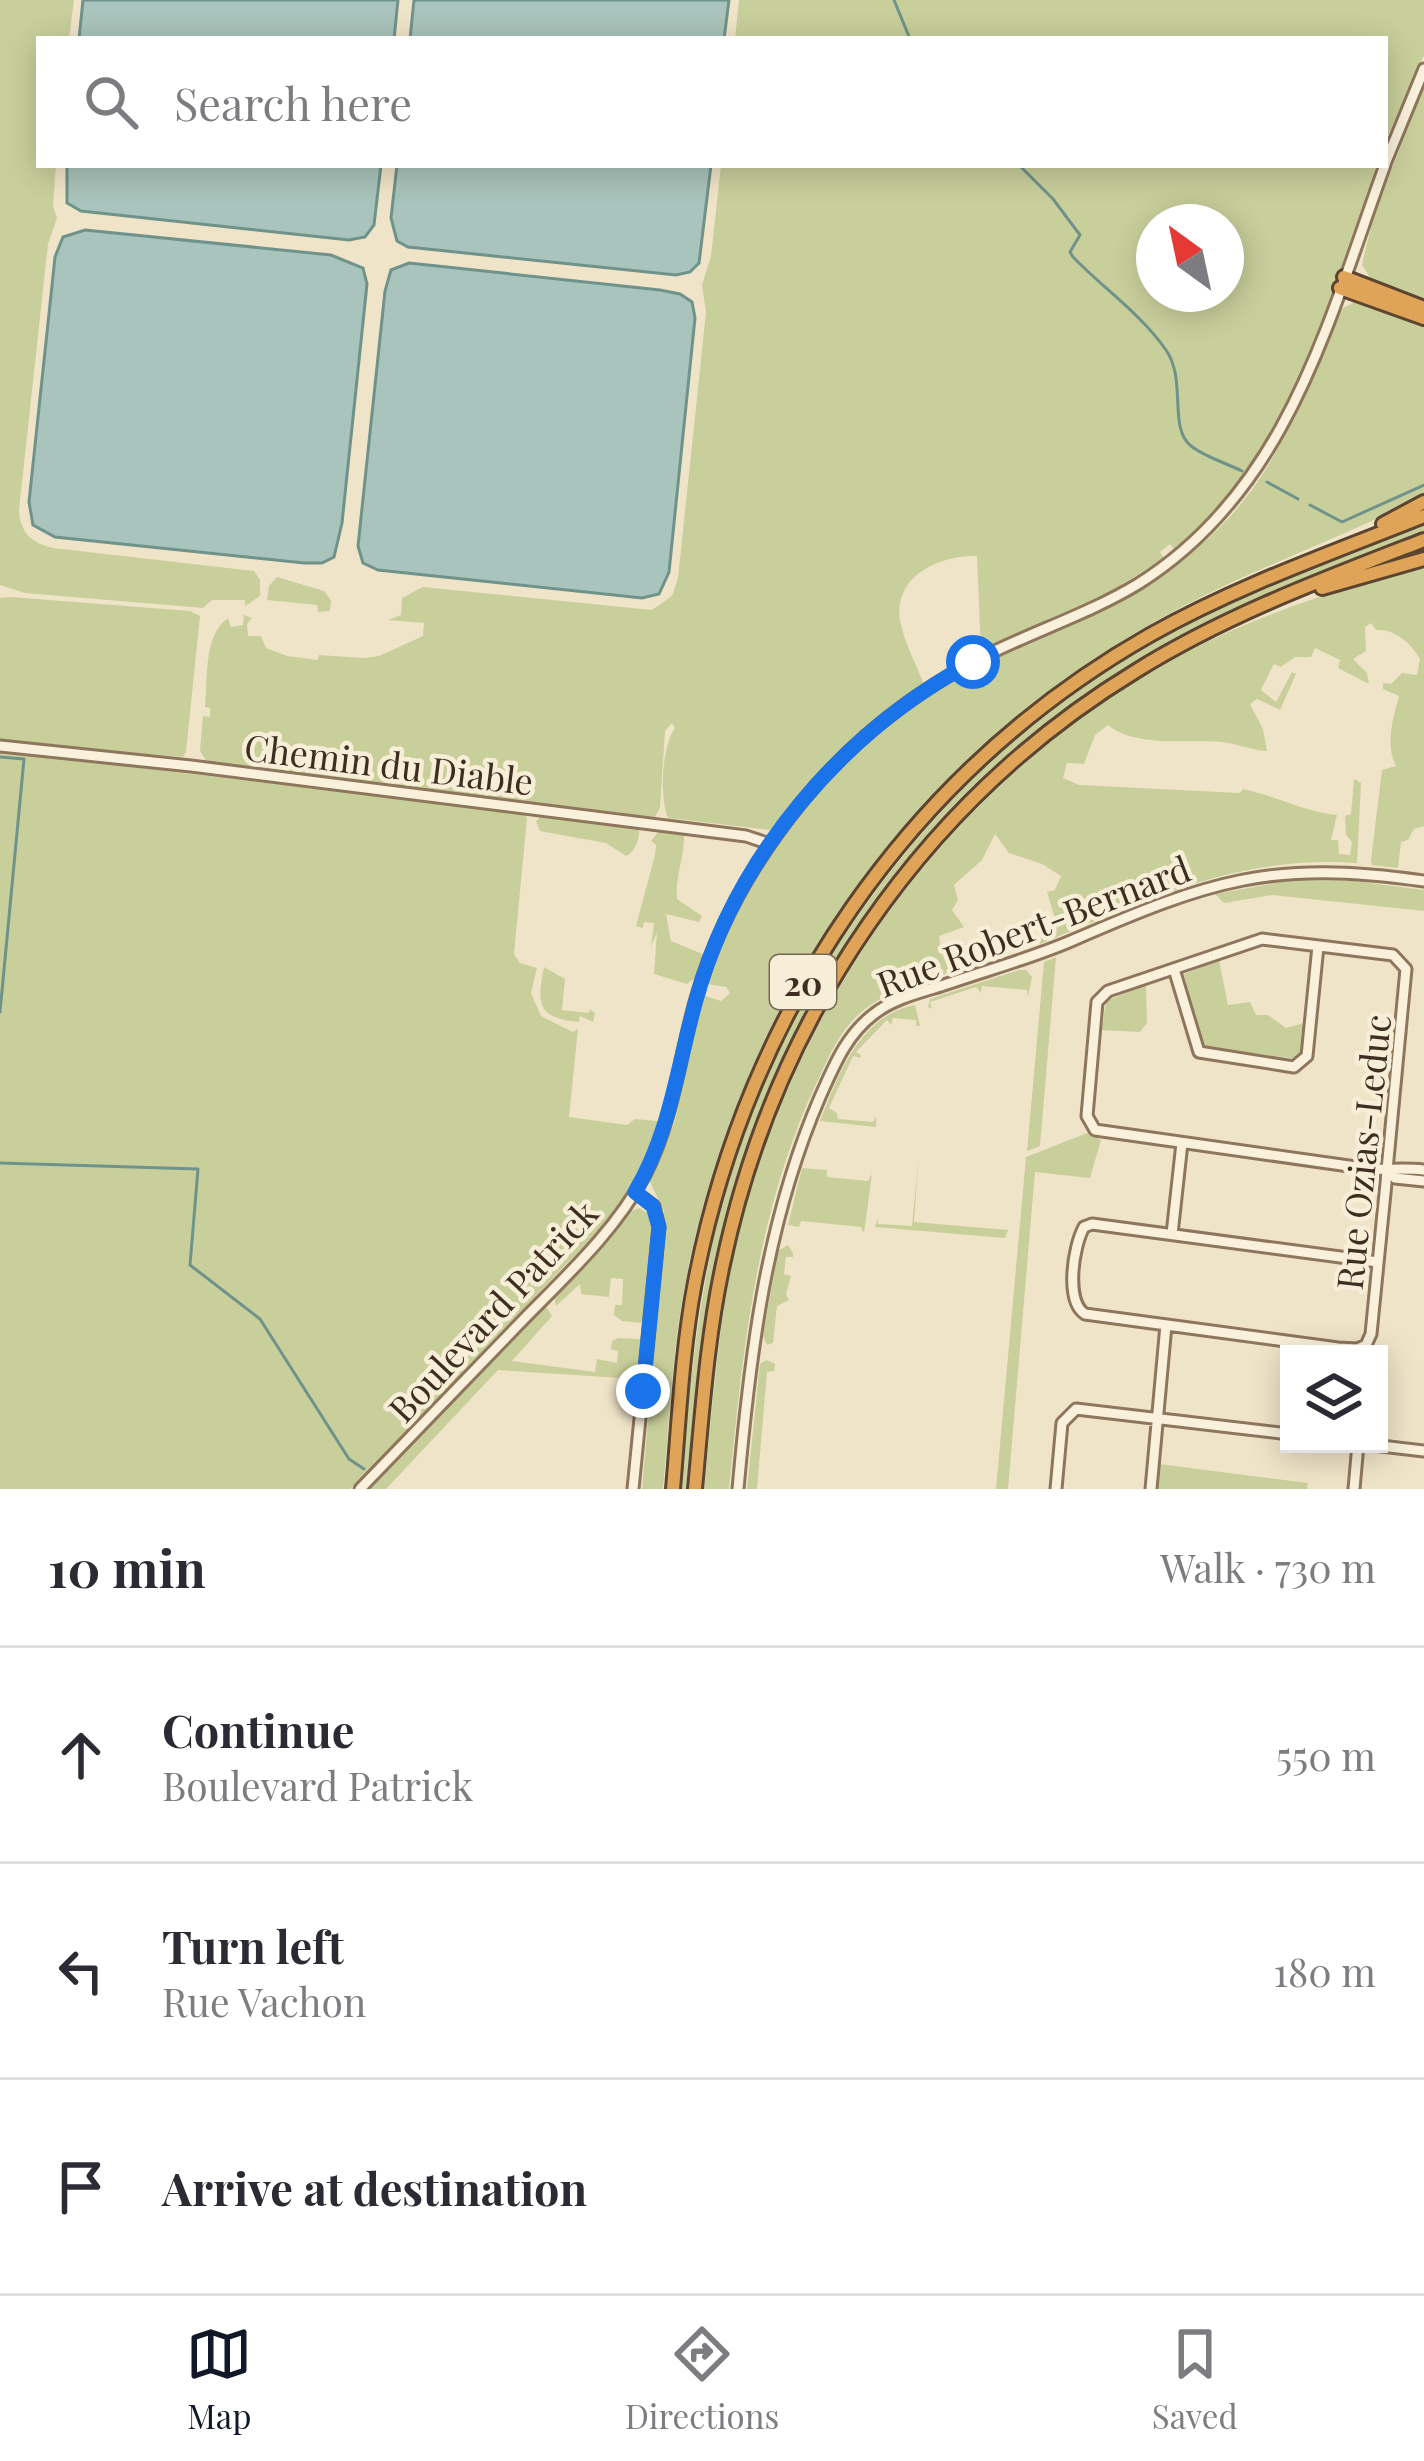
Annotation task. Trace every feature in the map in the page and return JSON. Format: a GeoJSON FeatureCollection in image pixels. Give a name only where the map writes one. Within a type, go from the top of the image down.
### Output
{"type":"FeatureCollection","features":[{"type":"Feature","properties":{"kind":"highway"},"geometry":{"type":"LineString","coordinates":[[1342,283],[1424,308]]}},
{"type":"Feature","properties":{"kind":"highway"},"geometry":{"type":"LineString","coordinates":[[1342,283],[1424,318]]}},
{"type":"Feature","properties":{"kind":"highway"},"geometry":{"type":"LineString","coordinates":[[1335,551],[1424,502]]}},
{"type":"Feature","properties":{"kind":"highway","name":"20"},"geometry":{"type":"LineString","coordinates":[[673,1489],[692,1304],[726,1158],[779,1027],[849,911],[896,849],[952,786],[1066,688],[1183,618],[1424,516]]}},
{"type":"Feature","properties":{"kind":"highway","name":"20"},"geometry":{"type":"LineString","coordinates":[[695,1489],[714,1311],[738,1201],[783,1074],[848,953],[928,848],[1024,752],[1135,671],[1264,604],[1424,539]]}},
{"type":"Feature","properties":{"kind":"highway"},"geometry":{"type":"LineString","coordinates":[[1264,604],[1424,559]]}},
{"type":"Feature","properties":{"kind":"street","name":"Boulevard Patrick"},"geometry":{"type":"LineString","coordinates":[[1388,158],[1424,69]]}},
{"type":"Feature","properties":{"kind":"street","name":"Boulevard Patrick"},"geometry":{"type":"LineString","coordinates":[[360,1489],[575,1266],[635,1192],[669,1118],[695,1001],[738,897],[770,844],[821,778],[896,710],[985,656],[1129,589],[1208,530],[1247,485],[1283,431],[1305,384],[1384,168]]}},
{"type":"Feature","properties":{"kind":"street","name":"Chemin du Diable"},"geometry":{"type":"LineString","coordinates":[[0,746],[426,795],[746,836],[770,844]]}},
{"type":"Feature","properties":{"kind":"street","name":"Rue Robert-Bernard"},"geometry":{"type":"LineString","coordinates":[[738,1489],[757,1320],[781,1205],[832,1070],[843,1047],[865,1021],[902,999],[1050,949],[1141,909],[1222,882],[1321,870],[1424,881]]}},
{"type":"Feature","properties":{"kind":"street"},"geometry":{"type":"LineString","coordinates":[[1174,969],[1199,1052],[1294,1067],[1304,1062],[1318,946],[1262,939],[1108,991],[1097,1002],[1087,1116],[1091,1127],[1102,1133],[1182,1144],[1387,1170],[1424,1170]]}},
{"type":"Feature","properties":{"kind":"street","name":"Rue Ozias-Leduc"},"geometry":{"type":"LineString","coordinates":[[1166,1325],[1349,1349],[1365,1346],[1371,1336],[1406,978],[1403,961],[1394,955],[1318,946]]}},
{"type":"Feature","properties":{"kind":"street"},"geometry":{"type":"LineString","coordinates":[[1172,1234],[1182,1144]]}},
{"type":"Feature","properties":{"kind":"street"},"geometry":{"type":"LineString","coordinates":[[1387,1170],[1395,1178],[1424,1181]]}},
{"type":"Feature","properties":{"kind":"street"},"geometry":{"type":"LineString","coordinates":[[633,1489],[659,1232],[653,1206],[635,1192]]}},
{"type":"Feature","properties":{"kind":"street"},"geometry":{"type":"LineString","coordinates":[[1151,1489],[1166,1325],[1085,1314],[1077,1308],[1073,1298],[1084,1227],[1095,1224],[1378,1262]]}},
{"type":"Feature","properties":{"kind":"street"},"geometry":{"type":"LineString","coordinates":[[1056,1489],[1062,1423],[1071,1411],[1280,1433]]}},
{"type":"Feature","properties":{"kind":"street"},"geometry":{"type":"LineString","coordinates":[[1388,1447],[1424,1451]]}},
{"type":"Feature","properties":{"kind":"street"},"geometry":{"type":"LineString","coordinates":[[1354,1489],[1360,1453]]}},
{"type":"Feature","properties":{"kind":"green space"},"geometry":{"type":"Polygon","coordinates":[[[0,0],[74,0],[69,36],[36,36],[36,168],[56,168],[53,206],[57,218],[48,244],[19,510],[22,525],[33,540],[53,548],[254,571],[260,580],[260,596],[245,606],[245,600],[212,600],[203,608],[25,593],[0,585],[0,0]]]}},
{"type":"Feature","properties":{"kind":"green space"},"geometry":{"type":"Polygon","coordinates":[[[739,0],[1424,0],[1424,55],[1388,135],[1388,36],[735,36],[739,0]]]}},
{"type":"Feature","properties":{"kind":"green space"},"geometry":{"type":"Polygon","coordinates":[[[1424,86],[1424,300],[1371,279],[1362,265],[1373,218],[1424,86]]]}},
{"type":"Feature","properties":{"kind":"green space"},"geometry":{"type":"Polygon","coordinates":[[[721,168],[1376,168],[1301,372],[1249,467],[1215,510],[1175,550],[1170,544],[1160,552],[1164,558],[1105,595],[981,652],[977,556],[949,559],[922,571],[904,591],[900,620],[924,684],[842,751],[770,830],[668,818],[663,772],[675,728],[672,723],[665,731],[660,808],[655,817],[207,762],[200,751],[203,716],[210,717],[210,708],[205,707],[208,658],[214,635],[228,618],[231,627],[243,625],[244,615],[252,618],[248,636],[261,636],[266,648],[287,656],[364,658],[423,636],[424,623],[388,620],[401,615],[402,598],[423,587],[652,610],[672,596],[678,578],[706,312],[702,285],[711,256],[721,168]]]}},
{"type":"Feature","properties":{"kind":"green space"},"geometry":{"type":"Polygon","coordinates":[[[1354,302],[1424,324],[1424,496],[1243,577],[1137,632],[1053,688],[977,752],[908,823],[847,901],[794,984],[750,1073],[715,1166],[689,1264],[663,1489],[642,1489],[665,1231],[664,1211],[649,1180],[675,1121],[703,995],[721,1001],[730,993],[726,987],[707,984],[713,967],[763,869],[828,782],[909,710],[1004,654],[1142,587],[1216,531],[1275,453],[1340,310],[1354,302]]]}},
{"type":"Feature","properties":{"kind":"green space"},"geometry":{"type":"Polygon","coordinates":[[[1424,523],[1424,533],[1235,611],[1127,668],[1047,723],[974,787],[909,857],[852,935],[804,1018],[764,1105],[733,1196],[710,1290],[689,1489],[680,1489],[701,1308],[724,1196],[762,1083],[828,951],[947,806],[1024,731],[1066,698],[1188,622],[1424,523]]]}},
{"type":"Feature","properties":{"kind":"green space"},"geometry":{"type":"Polygon","coordinates":[[[1424,564],[1424,826],[1401,842],[1398,868],[1372,865],[1371,860],[1382,770],[1396,766],[1391,740],[1399,696],[1383,689],[1383,683],[1391,684],[1402,673],[1417,675],[1420,659],[1402,638],[1376,630],[1371,623],[1365,627],[1366,651],[1353,659],[1367,673],[1369,684],[1338,668],[1340,660],[1315,648],[1311,657],[1295,657],[1281,667],[1274,664],[1261,690],[1276,702],[1292,672],[1296,674],[1280,710],[1257,699],[1250,704],[1263,729],[1267,751],[1222,742],[1147,740],[1108,725],[1095,735],[1084,764],[1067,763],[1063,778],[1079,785],[1255,792],[1337,815],[1331,840],[1338,840],[1339,854],[1350,855],[1352,842],[1346,835],[1345,816],[1351,814],[1354,779],[1361,783],[1357,863],[1313,862],[1232,874],[1156,897],[1040,944],[1039,939],[1057,925],[1047,892],[1055,890],[1061,876],[1009,853],[995,834],[982,860],[954,885],[958,900],[952,910],[964,927],[939,936],[941,951],[968,943],[978,964],[916,983],[872,1004],[852,1021],[829,1056],[796,1132],[766,1232],[747,1334],[729,1489],[704,1489],[726,1299],[738,1236],[765,1145],[802,1058],[847,975],[900,897],[961,825],[1029,760],[1104,702],[1185,653],[1243,626],[1424,564]]]}},
{"type":"Feature","properties":{"kind":"green space"},"geometry":{"type":"Polygon","coordinates":[[[277,577],[324,591],[331,600],[330,611],[318,612],[317,605],[267,600],[269,586],[277,577]]]}},
{"type":"Feature","properties":{"kind":"green space"},"geometry":{"type":"Polygon","coordinates":[[[0,598],[190,611],[200,616],[183,757],[0,741],[0,598]]]}},
{"type":"Feature","properties":{"kind":"green space"},"geometry":{"type":"Polygon","coordinates":[[[0,751],[527,818],[514,954],[520,963],[537,968],[531,993],[541,1016],[573,1032],[578,1029],[569,1117],[627,1125],[635,1119],[660,1121],[659,1128],[629,1190],[601,1228],[350,1489],[0,1489],[0,751]]]}},
{"type":"Feature","properties":{"kind":"green space"},"geometry":{"type":"Polygon","coordinates":[[[543,815],[639,829],[638,841],[626,856],[606,843],[540,831],[536,821],[543,815]]]}},
{"type":"Feature","properties":{"kind":"green space"},"geometry":{"type":"Polygon","coordinates":[[[659,831],[684,834],[677,899],[702,916],[699,922],[666,914],[671,941],[705,955],[696,977],[687,984],[654,974],[654,923],[636,926],[655,855],[656,845],[651,841],[659,831]]]}},
{"type":"Feature","properties":{"kind":"green space"},"geometry":{"type":"Polygon","coordinates":[[[1292,880],[1355,881],[1424,890],[1424,911],[1272,895],[1224,903],[1215,894],[1292,880]]]}},
{"type":"Feature","properties":{"kind":"green space"},"geometry":{"type":"Polygon","coordinates":[[[1056,957],[1040,1146],[1027,1151],[1044,962],[1056,957]]]}},
{"type":"Feature","properties":{"kind":"green space"},"geometry":{"type":"Polygon","coordinates":[[[1219,960],[1228,1005],[1250,1002],[1256,1015],[1268,1015],[1286,1028],[1304,1023],[1297,1059],[1202,1047],[1184,974],[1219,960]]]}},
{"type":"Feature","properties":{"kind":"green space"},"geometry":{"type":"Polygon","coordinates":[[[544,967],[565,979],[562,1010],[589,1013],[590,1009],[595,1013],[593,1022],[548,1013],[540,991],[544,967]]]}},
{"type":"Feature","properties":{"kind":"green space"},"geometry":{"type":"Polygon","coordinates":[[[1019,970],[1032,977],[1028,997],[1027,990],[982,986],[981,993],[976,987],[930,1002],[932,1009],[928,1007],[930,999],[1019,970]]]}},
{"type":"Feature","properties":{"kind":"green space"},"geometry":{"type":"Polygon","coordinates":[[[1146,985],[1147,1023],[1140,1032],[1102,1030],[1106,1001],[1146,985]]]}},
{"type":"Feature","properties":{"kind":"green space"},"geometry":{"type":"Polygon","coordinates":[[[915,1005],[920,1026],[916,1020],[893,1018],[891,1025],[887,1020],[856,1052],[860,1058],[853,1056],[829,1108],[838,1119],[873,1122],[876,1116],[876,1127],[820,1121],[844,1067],[865,1034],[896,1011],[915,1005]]]}},
{"type":"Feature","properties":{"kind":"green space"},"geometry":{"type":"Polygon","coordinates":[[[1087,1133],[1101,1140],[1090,1178],[1035,1172],[1008,1489],[996,1489],[1026,1157],[1087,1133]]]}},
{"type":"Feature","properties":{"kind":"green space"},"geometry":{"type":"Polygon","coordinates":[[[919,1155],[914,1222],[1008,1230],[1005,1238],[875,1227],[878,1218],[878,1224],[912,1226],[919,1155]]]}},
{"type":"Feature","properties":{"kind":"green space"},"geometry":{"type":"Polygon","coordinates":[[[802,1168],[827,1170],[827,1177],[868,1181],[872,1174],[864,1233],[861,1227],[801,1221],[799,1227],[788,1225],[802,1168]]]}},
{"type":"Feature","properties":{"kind":"green space"},"geometry":{"type":"Polygon","coordinates":[[[639,1208],[649,1214],[654,1234],[644,1323],[622,1321],[614,1315],[615,1305],[622,1305],[623,1279],[611,1278],[609,1297],[581,1294],[580,1284],[556,1306],[554,1297],[629,1212],[639,1208]]]}},
{"type":"Feature","properties":{"kind":"green space"},"geometry":{"type":"Polygon","coordinates":[[[788,1245],[793,1253],[786,1257],[784,1274],[791,1276],[789,1300],[777,1306],[773,1343],[767,1345],[763,1336],[778,1251],[788,1245]]]}},
{"type":"Feature","properties":{"kind":"green space"},"geometry":{"type":"Polygon","coordinates":[[[546,1307],[552,1316],[512,1361],[595,1372],[597,1359],[617,1363],[618,1351],[611,1349],[612,1341],[639,1339],[643,1342],[637,1379],[498,1370],[386,1489],[368,1489],[546,1307]]]}},
{"type":"Feature","properties":{"kind":"green space"},"geometry":{"type":"Polygon","coordinates":[[[766,1360],[775,1364],[774,1371],[767,1372],[757,1489],[747,1489],[760,1364],[766,1360]]]}},
{"type":"Feature","properties":{"kind":"green space"},"geometry":{"type":"Polygon","coordinates":[[[1159,1464],[1308,1483],[1307,1489],[1157,1489],[1159,1464]]]}},
{"type":"Feature","properties":{"kind":"water"},"geometry":{"type":"Polygon","coordinates":[[[83,0],[398,0],[394,36],[79,36],[83,0]]]}},
{"type":"Feature","properties":{"kind":"water"},"geometry":{"type":"Polygon","coordinates":[[[414,0],[729,0],[724,36],[410,36],[414,0]]]}},
{"type":"Feature","properties":{"kind":"water"},"geometry":{"type":"Polygon","coordinates":[[[67,168],[381,168],[374,225],[365,237],[349,240],[81,211],[67,203],[67,168]]]}},
{"type":"Feature","properties":{"kind":"water"},"geometry":{"type":"Polygon","coordinates":[[[397,168],[711,168],[699,263],[690,272],[676,275],[408,247],[397,241],[391,218],[397,168]]]}},
{"type":"Feature","properties":{"kind":"water"},"geometry":{"type":"Polygon","coordinates":[[[85,230],[331,255],[363,268],[367,284],[342,523],[334,557],[304,563],[55,537],[33,525],[29,502],[55,257],[63,237],[85,230]]]}},
{"type":"Feature","properties":{"kind":"water"},"geometry":{"type":"Polygon","coordinates":[[[409,263],[660,290],[692,302],[695,318],[669,572],[659,594],[642,598],[378,570],[363,563],[358,546],[385,291],[391,270],[409,263]]]}},
{"type":"Feature","properties":{"kind":"waterway"},"geometry":{"type":"LineString","coordinates":[[894,0],[909,36]]}},
{"type":"Feature","properties":{"kind":"waterway"},"geometry":{"type":"LineString","coordinates":[[1022,168],[1080,235],[1070,252],[1073,257],[1166,350],[1176,375],[1184,438],[1203,453],[1242,471]]}},
{"type":"Feature","properties":{"kind":"waterway"},"geometry":{"type":"LineString","coordinates":[[1267,482],[1298,499]]}},
{"type":"Feature","properties":{"kind":"waterway"},"geometry":{"type":"LineString","coordinates":[[1310,505],[1342,522],[1424,485]]}},
{"type":"Feature","properties":{"kind":"waterway"},"geometry":{"type":"LineString","coordinates":[[0,757],[24,759],[0,1012]]}},
{"type":"Feature","properties":{"kind":"waterway"},"geometry":{"type":"LineString","coordinates":[[0,1163],[198,1169],[190,1265],[260,1319],[349,1459],[364,1469]]}},
{"type":"Feature","properties":{"kind":"route"},"geometry":{"type":"LineString","coordinates":[[643,1391],[659,1227],[653,1206],[635,1192],[669,1118],[695,1001],[721,932],[764,852],[821,778],[896,710],[973,662]]}}]}
